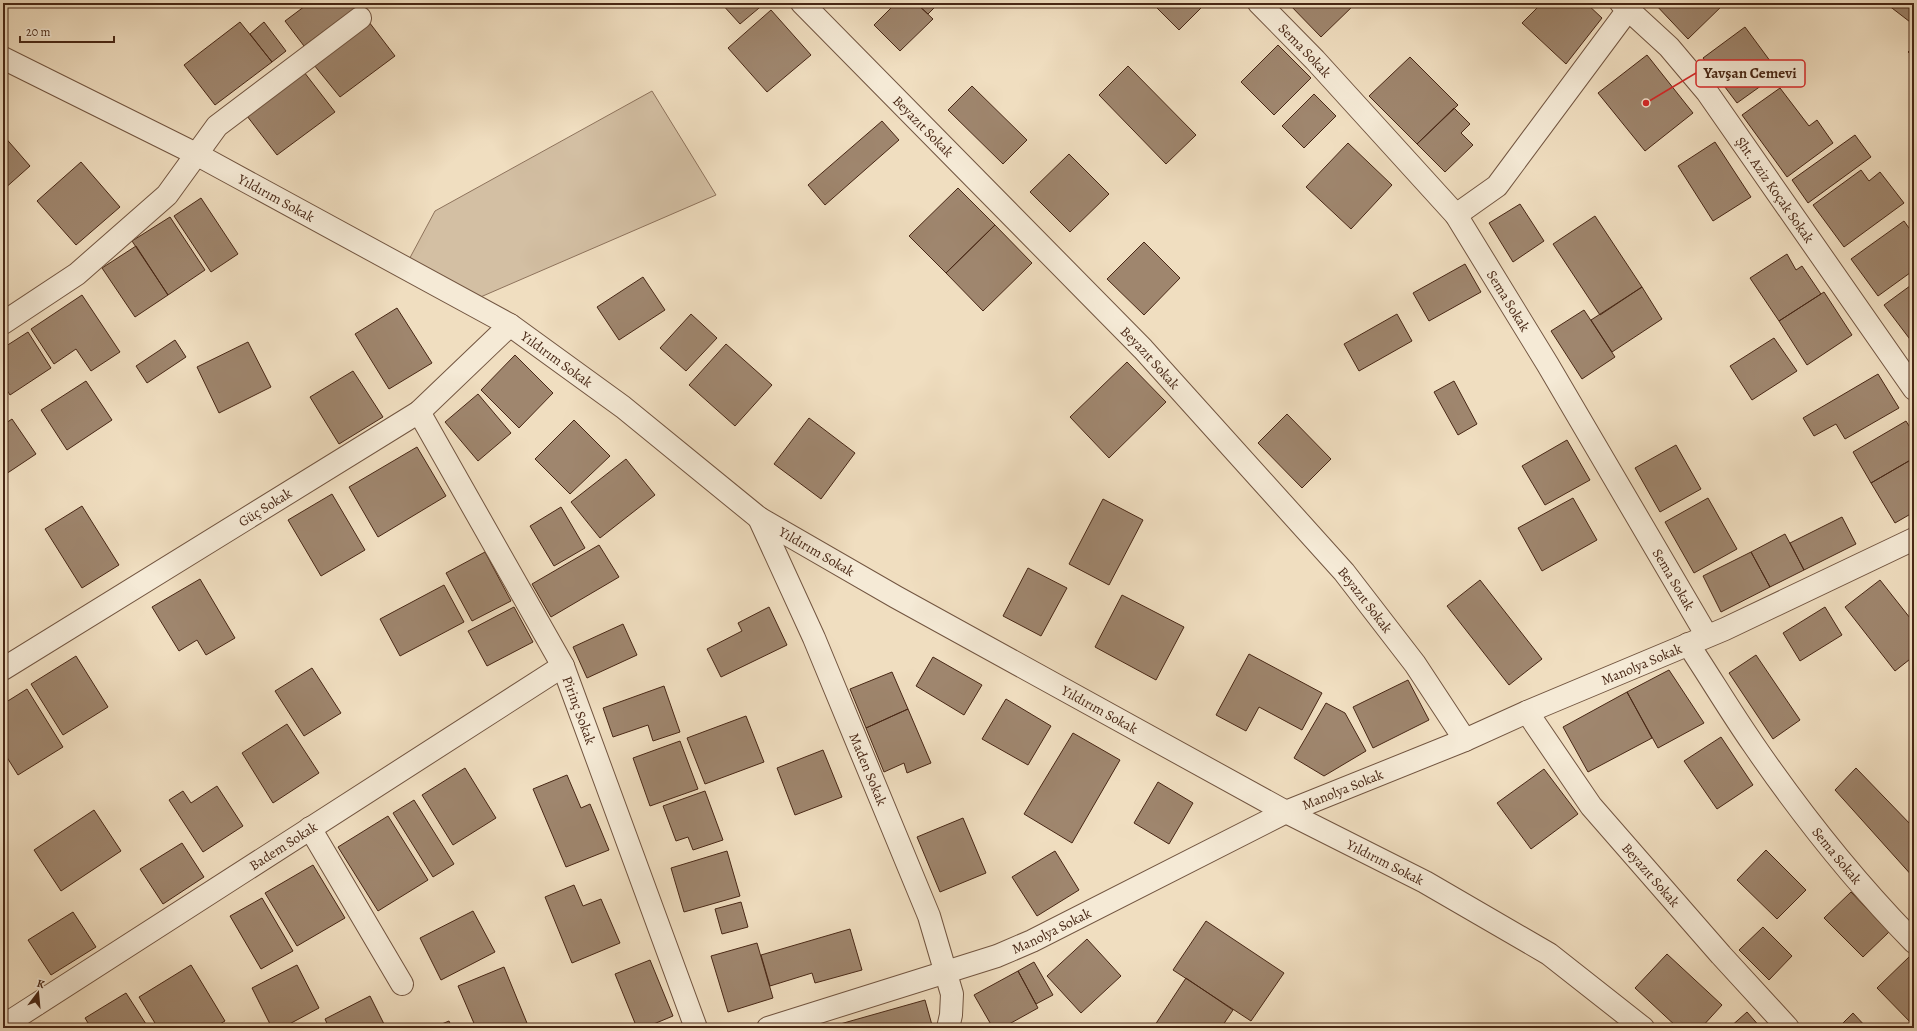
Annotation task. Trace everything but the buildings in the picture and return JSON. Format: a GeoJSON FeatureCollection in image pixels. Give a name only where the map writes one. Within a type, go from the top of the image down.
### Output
{"type":"FeatureCollection","features":[{"type":"Feature","properties":{"kind":"street","name":"Beyazıt Sokak"},"geometry":{"type":"LineString","coordinates":[[802,3],[1143,349],[1339,566],[1415,664],[1465,740]]}},
{"type":"Feature","properties":{"kind":"street","name":"Sema Sokak"},"geometry":{"type":"LineString","coordinates":[[1260,3],[1315,60],[1456,214],[1548,365],[1698,640],[1752,744],[1816,829],[1893,920],[1914,942]]}},
{"type":"Feature","properties":{"kind":"street"},"geometry":{"type":"LineString","coordinates":[[1456,214],[1497,186],[1628,5]]}},
{"type":"Feature","properties":{"kind":"street","name":"Şht. Aziz Koçak Sokak"},"geometry":{"type":"LineString","coordinates":[[1628,5],[1669,47],[1707,92],[1914,389]]}},
{"type":"Feature","properties":{"kind":"street"},"geometry":{"type":"LineString","coordinates":[[3,323],[77,274],[166,195],[217,126],[360,18]]}},
{"type":"Feature","properties":{"kind":"street","name":"Yıldırım Sokak"},"geometry":{"type":"LineString","coordinates":[[3,58],[196,154],[510,325],[623,407],[759,518],[896,597],[1286,812],[1426,882],[1549,954],[1643,1028]]}},
{"type":"Feature","properties":{"kind":"street","name":"Güç Sokak"},"geometry":{"type":"LineString","coordinates":[[3,669],[419,412],[510,325]]}},
{"type":"Feature","properties":{"kind":"street","name":"Pirinç Sokak"},"geometry":{"type":"LineString","coordinates":[[419,412],[563,666],[696,1028]]}},
{"type":"Feature","properties":{"kind":"street","name":"Maden Sokak"},"geometry":{"type":"LineString","coordinates":[[759,518],[814,638],[928,916],[947,973],[952,994],[951,1015],[948,1028]]}},
{"type":"Feature","properties":{"kind":"street","name":"Manolya Sokak"},"geometry":{"type":"LineString","coordinates":[[768,1028],[947,973],[997,956],[1032,941],[1286,812],[1465,740],[1526,712],[1698,640],[1914,539]]}},
{"type":"Feature","properties":{"kind":"street","name":"Badem Sokak"},"geometry":{"type":"LineString","coordinates":[[3,1026],[563,666]]}},
{"type":"Feature","properties":{"kind":"street","name":"Beyazıt Sokak"},"geometry":{"type":"LineString","coordinates":[[1526,712],[1591,806],[1721,955],[1788,1028]]}},
{"type":"Feature","properties":{"kind":"street"},"geometry":{"type":"LineString","coordinates":[[310,828],[402,984]]}},
{"type":"Feature","properties":{"kind":"shaded area"},"geometry":{"type":"Polygon","coordinates":[[[652,91],[716,195],[469,302],[405,267],[435,211],[652,91]]]}},
{"type":"Feature","properties":{"kind":"place","name":"Yavşan Cemevi"},"geometry":{"type":"Point","coordinates":[1646,103]}}]}
